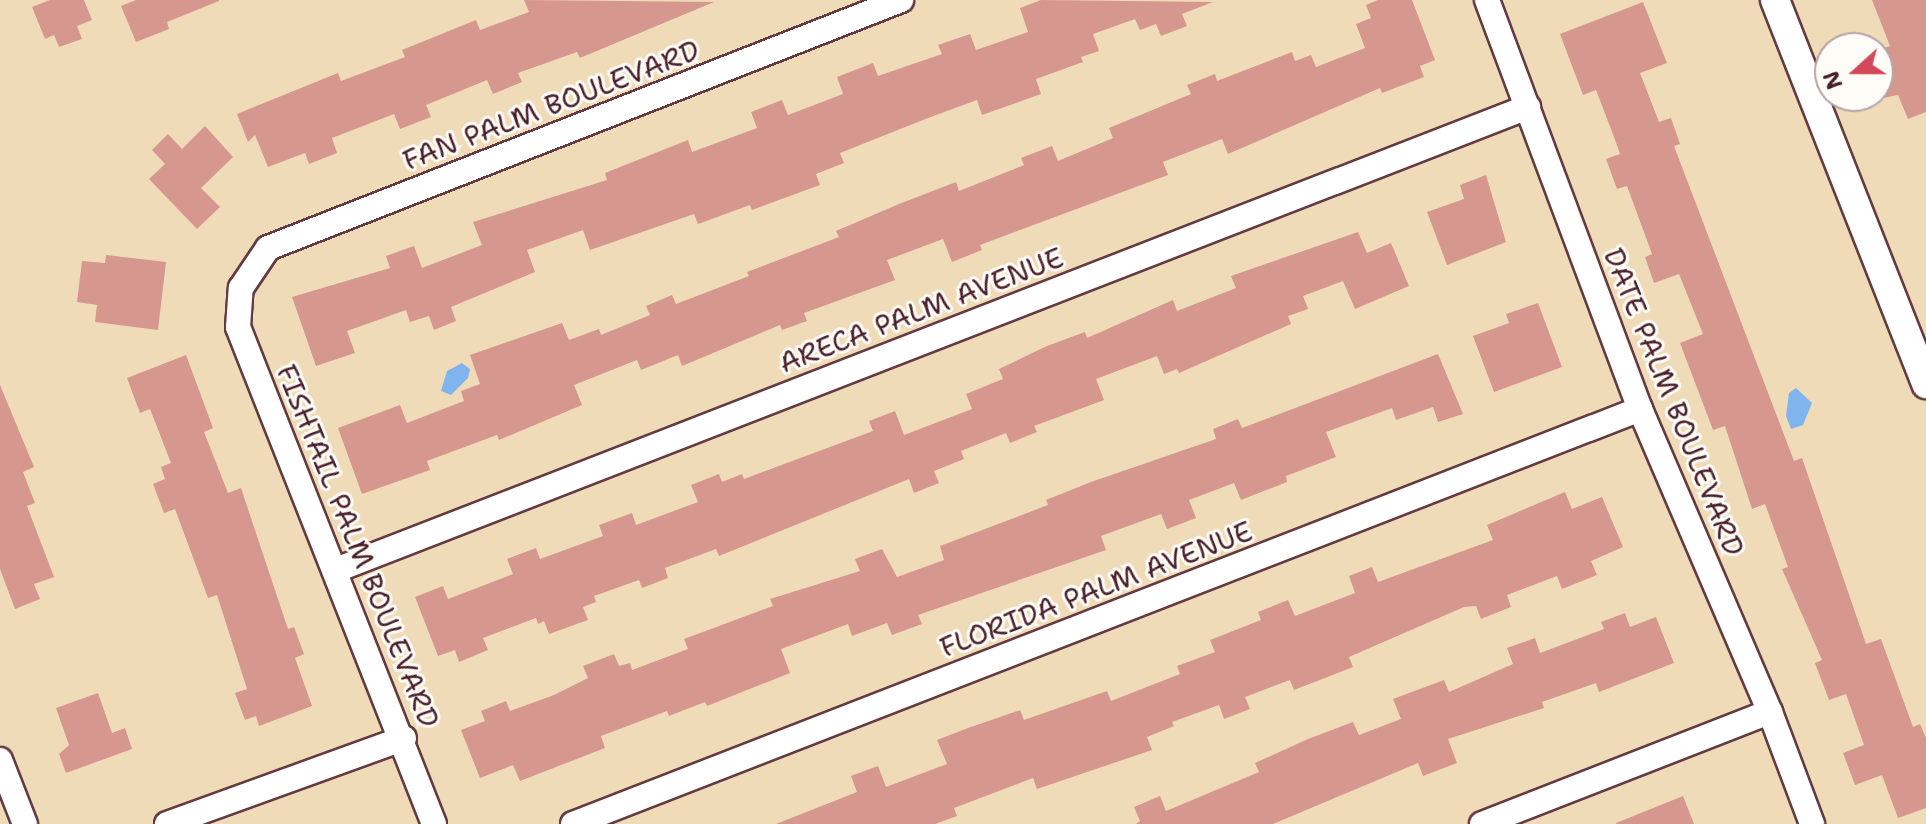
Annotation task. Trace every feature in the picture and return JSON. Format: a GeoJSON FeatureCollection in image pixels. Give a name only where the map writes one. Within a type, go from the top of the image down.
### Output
{"type":"FeatureCollection","features":[{"type":"Feature","properties":{"kind":"street","name":"FAN PALM BOULEVARD"},"geometry":{"type":"LineString","coordinates":[[241,288],[268,248],[901,0]]}},
{"type":"Feature","properties":{"kind":"street","name":"DATE PALM BOULEVARD"},"geometry":{"type":"LineString","coordinates":[[1487,0],[1640,409],[1770,712],[1812,824]]}},
{"type":"Feature","properties":{"kind":"street"},"geometry":{"type":"LineString","coordinates":[[1775,0],[1926,384]]}},
{"type":"Feature","properties":{"kind":"street","name":"ARECA PALM AVENUE"},"geometry":{"type":"LineString","coordinates":[[336,570],[1528,107]]}},
{"type":"Feature","properties":{"kind":"street","name":"FISHTAIL PALM BOULEVARD"},"geometry":{"type":"LineString","coordinates":[[241,288],[238,327],[404,738],[434,824]]}},
{"type":"Feature","properties":{"kind":"street","name":"FLORIDA PALM AVENUE"},"geometry":{"type":"LineString","coordinates":[[573,824],[1640,409]]}},
{"type":"Feature","properties":{"kind":"street"},"geometry":{"type":"LineString","coordinates":[[1482,824],[1770,712]]}},
{"type":"Feature","properties":{"kind":"street"},"geometry":{"type":"LineString","coordinates":[[167,824],[404,738]]}},
{"type":"Feature","properties":{"kind":"street"},"geometry":{"type":"LineString","coordinates":[[0,760],[25,824]]}},
{"type":"Feature","properties":{"kind":"water"},"geometry":{"type":"Polygon","coordinates":[[[462,363],[470,369],[468,378],[451,395],[441,391],[447,371],[462,363]]]}},
{"type":"Feature","properties":{"kind":"water"},"geometry":{"type":"Polygon","coordinates":[[[1796,388],[1812,403],[1803,425],[1791,429],[1786,416],[1789,393],[1796,388]]]}},
{"type":"Feature","properties":{"kind":"building"},"geometry":{"type":"Polygon","coordinates":[[[50,0],[84,0],[92,20],[77,26],[82,39],[59,47],[54,35],[45,39],[32,7],[50,0]]]}},
{"type":"Feature","properties":{"kind":"building"},"geometry":{"type":"Polygon","coordinates":[[[136,0],[219,1],[167,22],[169,29],[136,42],[121,6],[136,0]]]}},
{"type":"Feature","properties":{"kind":"building"},"geometry":{"type":"Polygon","coordinates":[[[524,0],[714,2],[580,58],[577,52],[518,73],[522,82],[493,94],[487,80],[426,105],[431,117],[400,129],[394,114],[332,138],[337,153],[309,164],[305,153],[268,167],[255,135],[248,142],[237,114],[338,73],[341,81],[405,57],[402,50],[476,20],[480,30],[529,12],[524,0]]]}},
{"type":"Feature","properties":{"kind":"building"},"geometry":{"type":"Polygon","coordinates":[[[1041,0],[1213,2],[1182,14],[1187,26],[1161,36],[1156,24],[1140,30],[1135,19],[1093,34],[1099,51],[1081,57],[1083,62],[1036,79],[1041,94],[982,115],[977,100],[840,153],[844,163],[816,174],[820,185],[752,210],[750,205],[698,224],[694,214],[590,250],[583,230],[527,250],[535,272],[451,307],[456,321],[434,330],[429,316],[410,322],[406,310],[347,331],[355,353],[316,366],[292,297],[390,268],[386,256],[414,246],[422,268],[482,245],[473,222],[607,180],[605,173],[688,140],[692,152],[757,128],[751,112],[782,100],[788,115],[843,94],[837,77],[873,63],[878,76],[942,54],[938,45],[970,34],[976,50],[1028,32],[1020,8],[1041,0]]]}},
{"type":"Feature","properties":{"kind":"building"},"geometry":{"type":"Polygon","coordinates":[[[1378,0],[1412,0],[1435,60],[1420,66],[1424,77],[1382,93],[1380,88],[1228,154],[1222,139],[1163,162],[1168,175],[980,245],[982,250],[952,262],[943,239],[887,260],[895,280],[804,313],[807,321],[782,330],[780,325],[682,366],[678,355],[641,370],[637,360],[574,385],[582,405],[499,440],[497,435],[427,461],[430,470],[362,494],[338,428],[400,405],[407,423],[464,401],[461,391],[480,384],[470,355],[562,323],[569,340],[599,329],[601,335],[650,315],[646,306],[672,295],[676,304],[749,276],[747,272],[839,237],[836,231],[956,182],[959,191],[1024,165],[1021,158],[1052,146],[1058,161],[1113,138],[1109,128],[1191,94],[1187,85],[1215,74],[1217,81],[1292,52],[1295,61],[1311,55],[1316,67],[1365,48],[1356,24],[1371,18],[1366,5],[1378,0]]]}},
{"type":"Feature","properties":{"kind":"building"},"geometry":{"type":"Polygon","coordinates":[[[1872,0],[1926,0],[1926,112],[1908,119],[1898,95],[1894,96],[1894,32],[1885,32],[1872,0]]]}},
{"type":"Feature","properties":{"kind":"building"},"geometry":{"type":"Polygon","coordinates":[[[1643,2],[1667,63],[1640,73],[1659,122],[1671,118],[1680,144],[1674,146],[1794,461],[1802,458],[1866,644],[1881,639],[1913,727],[1920,724],[1926,738],[1926,808],[1898,818],[1882,775],[1855,785],[1843,753],[1864,745],[1846,694],[1829,700],[1815,663],[1822,660],[1782,569],[1788,567],[1765,504],[1752,509],[1725,426],[1713,430],[1680,343],[1703,334],[1679,274],[1654,283],[1645,257],[1652,254],[1627,186],[1617,189],[1606,159],[1620,154],[1614,137],[1596,90],[1583,95],[1560,34],[1643,2]]]}},
{"type":"Feature","properties":{"kind":"building"},"geometry":{"type":"Polygon","coordinates":[[[205,126],[233,157],[201,188],[220,207],[197,229],[149,179],[165,164],[152,150],[168,134],[182,149],[205,126]]]}},
{"type":"Feature","properties":{"kind":"building"},"geometry":{"type":"Polygon","coordinates":[[[1486,175],[1506,242],[1447,265],[1427,212],[1464,199],[1460,185],[1486,175]]]}},
{"type":"Feature","properties":{"kind":"building"},"geometry":{"type":"Polygon","coordinates":[[[1358,232],[1367,253],[1391,243],[1409,286],[1355,309],[1343,281],[1303,296],[1308,309],[1288,316],[1291,324],[1179,373],[1177,369],[1164,374],[1157,356],[1096,379],[1104,400],[1034,426],[1037,432],[1010,443],[1006,433],[961,451],[964,459],[934,471],[939,483],[914,493],[909,479],[719,556],[716,549],[665,568],[668,578],[642,588],[639,580],[594,596],[596,602],[583,607],[588,620],[549,634],[544,621],[538,624],[536,618],[483,638],[488,650],[459,662],[455,650],[438,656],[415,597],[443,586],[448,599],[513,574],[507,559],[536,548],[540,559],[603,536],[599,525],[632,513],[636,525],[698,502],[691,485],[719,474],[722,482],[742,474],[744,479],[873,431],[869,421],[895,411],[904,435],[972,409],[966,394],[1003,379],[999,369],[1047,346],[1085,332],[1087,338],[1173,300],[1177,311],[1236,288],[1231,276],[1358,232]]]}},
{"type":"Feature","properties":{"kind":"building"},"geometry":{"type":"Polygon","coordinates":[[[106,255],[166,262],[158,330],[95,322],[97,305],[77,302],[82,261],[105,263],[106,255]]]}},
{"type":"Feature","properties":{"kind":"building"},"geometry":{"type":"Polygon","coordinates":[[[1538,303],[1562,367],[1494,392],[1473,336],[1509,323],[1506,314],[1538,303]]]}},
{"type":"Feature","properties":{"kind":"building"},"geometry":{"type":"Polygon","coordinates":[[[1438,354],[1463,414],[1438,422],[1433,407],[1396,420],[1392,408],[1326,432],[1336,457],[1286,476],[1287,482],[1241,500],[1234,483],[1189,500],[1196,518],[1167,529],[1161,514],[1101,536],[1106,550],[918,615],[922,624],[892,635],[887,623],[852,636],[848,624],[781,649],[790,673],[707,706],[705,702],[669,716],[667,711],[601,736],[605,748],[520,781],[513,765],[480,778],[461,730],[485,721],[481,711],[506,701],[510,711],[554,695],[588,678],[583,666],[614,654],[619,666],[630,663],[632,670],[688,649],[684,639],[773,606],[770,599],[860,571],[855,559],[882,549],[897,577],[944,560],[940,546],[1048,505],[1046,500],[1091,482],[1216,439],[1213,429],[1238,419],[1242,428],[1438,354]]]}},
{"type":"Feature","properties":{"kind":"building"},"geometry":{"type":"Polygon","coordinates":[[[186,355],[213,428],[204,432],[228,493],[241,488],[288,629],[294,627],[304,654],[295,658],[312,706],[259,726],[256,716],[245,720],[235,693],[247,689],[217,595],[208,598],[175,509],[164,513],[153,484],[165,479],[161,467],[171,463],[150,409],[140,413],[127,378],[186,355]]]}},
{"type":"Feature","properties":{"kind":"building"},"geometry":{"type":"Polygon","coordinates":[[[0,385],[34,467],[23,472],[35,503],[27,506],[54,577],[34,584],[40,599],[15,609],[0,569],[0,385]]]}},
{"type":"Feature","properties":{"kind":"building"},"geometry":{"type":"Polygon","coordinates":[[[1565,492],[1572,509],[1602,497],[1623,547],[1591,561],[1597,575],[1562,589],[1557,576],[1507,595],[1511,607],[1481,619],[1476,606],[1464,607],[1349,657],[1353,667],[1294,690],[1290,680],[1245,697],[1250,709],[1224,719],[1219,705],[1172,722],[1174,726],[1147,737],[1152,750],[1037,789],[1033,778],[954,808],[957,816],[935,824],[776,824],[857,792],[851,776],[878,766],[886,787],[947,764],[937,740],[968,728],[1020,710],[1024,720],[1107,691],[1111,701],[1180,674],[1177,666],[1215,652],[1210,640],[1261,620],[1258,612],[1288,600],[1295,616],[1355,593],[1349,576],[1372,567],[1378,582],[1493,540],[1487,525],[1565,492]]]}},
{"type":"Feature","properties":{"kind":"building"},"geometry":{"type":"Polygon","coordinates":[[[1625,613],[1630,627],[1656,617],[1674,663],[1599,692],[1596,683],[1542,702],[1544,708],[1448,739],[1457,763],[1423,776],[1418,763],[1273,824],[1136,824],[1140,821],[1134,807],[1160,796],[1166,811],[1259,772],[1255,763],[1308,739],[1353,722],[1359,735],[1401,719],[1393,699],[1444,680],[1449,692],[1513,664],[1507,648],[1535,638],[1540,653],[1604,629],[1601,622],[1625,613]]]}},
{"type":"Feature","properties":{"kind":"building"},"geometry":{"type":"Polygon","coordinates":[[[98,693],[112,733],[125,728],[132,749],[66,773],[59,754],[69,745],[56,708],[98,693]]]}},
{"type":"Feature","properties":{"kind":"building"},"geometry":{"type":"Polygon","coordinates":[[[1683,796],[1694,824],[1616,824],[1616,823],[1683,796]]]}}]}
